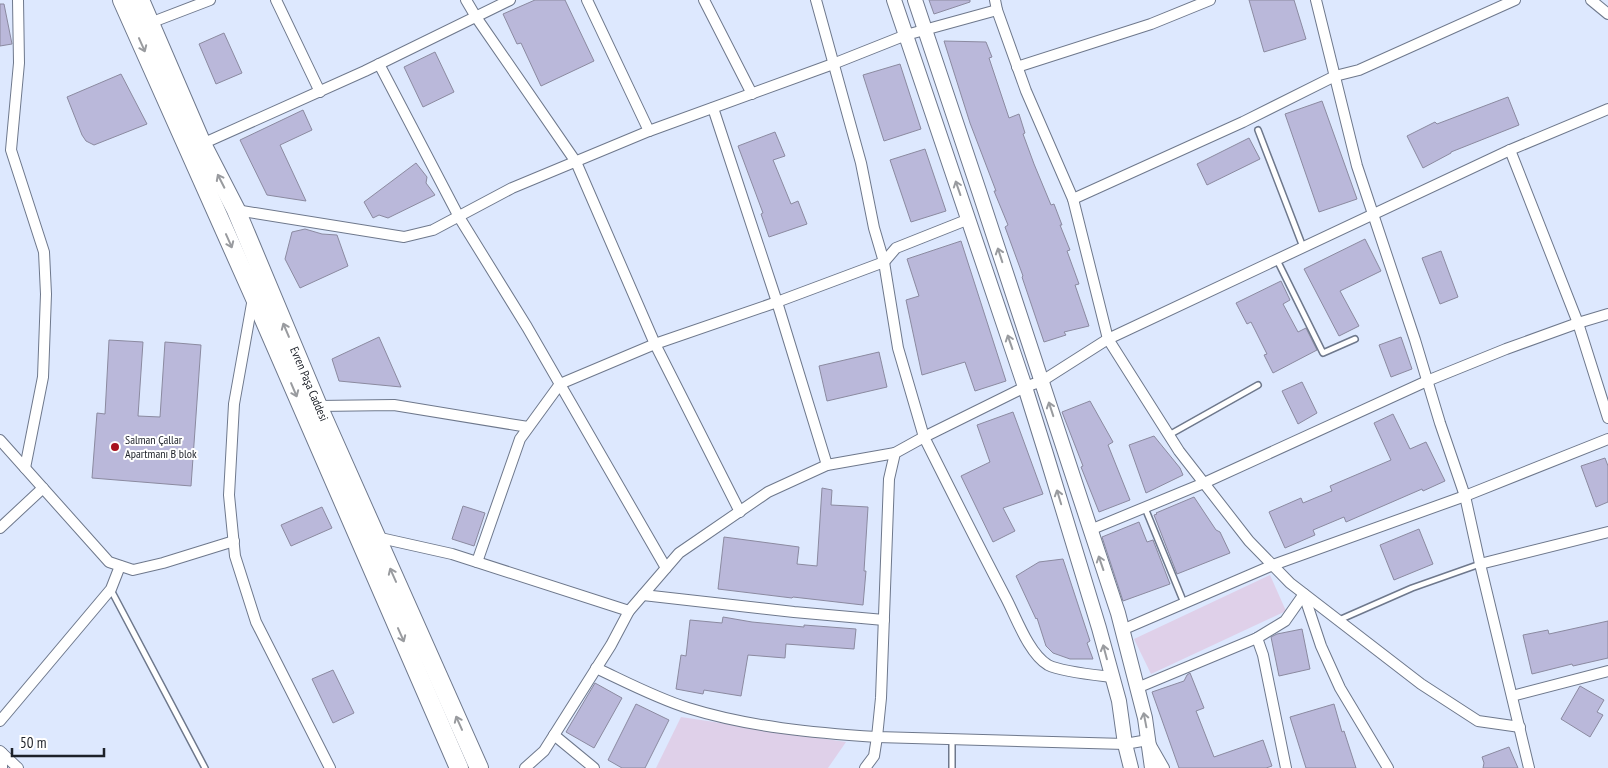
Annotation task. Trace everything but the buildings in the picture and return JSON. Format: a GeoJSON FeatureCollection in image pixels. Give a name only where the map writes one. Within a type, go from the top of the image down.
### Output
{"type":"FeatureCollection","features":[{"type":"Feature","properties":{"kind":"highway","name":"Evren Paşa Caddesi"},"geometry":{"type":"LineString","coordinates":[[122,0],[253,294],[459,768]]}},
{"type":"Feature","properties":{"kind":"highway","name":"Evren Paşa Caddesi"},"geometry":{"type":"LineString","coordinates":[[140,0],[202,144],[236,210],[318,406],[479,768]]}},
{"type":"Feature","properties":{"kind":"street"},"geometry":{"type":"LineString","coordinates":[[18,0],[19,63],[11,150],[44,252],[46,294],[43,377],[25,468]]}},
{"type":"Feature","properties":{"kind":"street"},"geometry":{"type":"LineString","coordinates":[[150,23],[210,0]]}},
{"type":"Feature","properties":{"kind":"street"},"geometry":{"type":"LineString","coordinates":[[276,0],[320,92]]}},
{"type":"Feature","properties":{"kind":"street"},"geometry":{"type":"LineString","coordinates":[[466,0],[576,162],[655,344],[740,512]]}},
{"type":"Feature","properties":{"kind":"street"},"geometry":{"type":"LineString","coordinates":[[202,144],[320,92],[510,0]]}},
{"type":"Feature","properties":{"kind":"street"},"geometry":{"type":"LineString","coordinates":[[588,0],[649,131]]}},
{"type":"Feature","properties":{"kind":"street"},"geometry":{"type":"LineString","coordinates":[[704,0],[752,94]]}},
{"type":"Feature","properties":{"kind":"street"},"geometry":{"type":"LineString","coordinates":[[816,0],[861,162],[874,228],[884,262],[898,348],[924,437],[1027,639],[1039,657],[1050,665],[1067,670],[1112,677]]}},
{"type":"Feature","properties":{"kind":"street"},"geometry":{"type":"LineString","coordinates":[[894,0],[1025,387],[1119,701],[1125,744],[1131,768]]}},
{"type":"Feature","properties":{"kind":"street"},"geometry":{"type":"LineString","coordinates":[[915,0],[1042,381],[1122,630],[1145,718],[1152,768]]}},
{"type":"Feature","properties":{"kind":"street"},"geometry":{"type":"LineString","coordinates":[[1017,67],[1151,24],[1210,0]]}},
{"type":"Feature","properties":{"kind":"street"},"geometry":{"type":"LineString","coordinates":[[1316,0],[1357,166],[1465,496],[1529,768]]}},
{"type":"Feature","properties":{"kind":"street"},"geometry":{"type":"LineString","coordinates":[[1072,199],[1243,122],[1335,76],[1359,70],[1515,0]]}},
{"type":"Feature","properties":{"kind":"street"},"geometry":{"type":"LineString","coordinates":[[1591,0],[1608,14]]}},
{"type":"Feature","properties":{"kind":"street"},"geometry":{"type":"LineString","coordinates":[[236,210],[404,237],[433,230],[459,218],[512,188],[649,131],[833,64],[906,35],[996,5],[1017,67],[1072,199],[1108,339],[1179,451],[1250,540],[1290,583],[1421,684],[1478,721],[1520,727]]}},
{"type":"Feature","properties":{"kind":"street"},"geometry":{"type":"LineString","coordinates":[[379,64],[459,218],[527,326],[666,568]]}},
{"type":"Feature","properties":{"kind":"street"},"geometry":{"type":"LineString","coordinates":[[713,108],[777,302],[827,465]]}},
{"type":"Feature","properties":{"kind":"street"},"geometry":{"type":"LineString","coordinates":[[525,768],[544,751],[611,645],[628,611],[642,595],[679,553],[768,492],[827,465],[895,453],[1025,387],[1042,381],[1108,339],[1510,150],[1608,109]]}},
{"type":"Feature","properties":{"kind":"street"},"geometry":{"type":"LineString","coordinates":[[1510,150],[1578,323],[1608,418]]}},
{"type":"Feature","properties":{"kind":"street"},"geometry":{"type":"LineString","coordinates":[[477,562],[520,439],[560,384],[655,344],[777,302],[884,262],[896,248],[969,219]]}},
{"type":"Feature","properties":{"kind":"street"},"geometry":{"type":"LineString","coordinates":[[253,294],[234,404],[229,495],[235,556],[256,622],[330,768]]}},
{"type":"Feature","properties":{"kind":"street"},"geometry":{"type":"LineString","coordinates":[[1090,530],[1204,483],[1427,381],[1506,349],[1608,314]]}},
{"type":"Feature","properties":{"kind":"street"},"geometry":{"type":"LineString","coordinates":[[318,406],[394,405],[528,427]]}},
{"type":"Feature","properties":{"kind":"street"},"geometry":{"type":"LineString","coordinates":[[1122,630],[1273,565],[1465,496],[1608,439]]}},
{"type":"Feature","properties":{"kind":"street"},"geometry":{"type":"LineString","coordinates":[[0,440],[109,562],[133,570],[163,563],[234,541]]}},
{"type":"Feature","properties":{"kind":"street"},"geometry":{"type":"LineString","coordinates":[[865,768],[874,756],[881,698],[889,479],[895,453]]}},
{"type":"Feature","properties":{"kind":"street"},"geometry":{"type":"LineString","coordinates":[[0,528],[42,488]]}},
{"type":"Feature","properties":{"kind":"street"},"geometry":{"type":"LineString","coordinates":[[1480,564],[1608,532]]}},
{"type":"Feature","properties":{"kind":"street"},"geometry":{"type":"LineString","coordinates":[[376,537],[452,554],[628,611]]}},
{"type":"Feature","properties":{"kind":"street"},"geometry":{"type":"LineString","coordinates":[[0,721],[111,589],[120,566]]}},
{"type":"Feature","properties":{"kind":"street"},"geometry":{"type":"LineString","coordinates":[[1138,688],[1257,638],[1285,621],[1304,594]]}},
{"type":"Feature","properties":{"kind":"street"},"geometry":{"type":"LineString","coordinates":[[1304,594],[1321,646],[1340,688],[1388,768]]}},
{"type":"Feature","properties":{"kind":"street"},"geometry":{"type":"LineString","coordinates":[[642,595],[884,620]]}},
{"type":"Feature","properties":{"kind":"street"},"geometry":{"type":"LineString","coordinates":[[1257,638],[1263,655],[1286,768]]}},
{"type":"Feature","properties":{"kind":"street"},"geometry":{"type":"LineString","coordinates":[[596,668],[667,701],[704,713],[800,730],[877,737],[1125,744],[1148,740]]}},
{"type":"Feature","properties":{"kind":"street"},"geometry":{"type":"LineString","coordinates":[[1512,696],[1608,671]]}},
{"type":"Feature","properties":{"kind":"street"},"geometry":{"type":"LineString","coordinates":[[554,735],[594,768]]}},
{"type":"Feature","properties":{"kind":"street"},"geometry":{"type":"LineString","coordinates":[[1148,740],[1164,768]]}},
{"type":"Feature","properties":{"kind":"street"},"geometry":{"type":"LineString","coordinates":[[1,752],[2,768]]}},
{"type":"Feature","properties":{"kind":"street"},"geometry":{"type":"LineString","coordinates":[[1,752],[18,768]]}},
{"type":"Feature","properties":{"kind":"lane"},"geometry":{"type":"LineString","coordinates":[[1258,130],[1303,247]]}},
{"type":"Feature","properties":{"kind":"lane"},"geometry":{"type":"LineString","coordinates":[[1276,260],[1323,353],[1355,339]]}},
{"type":"Feature","properties":{"kind":"lane"},"geometry":{"type":"LineString","coordinates":[[1169,435],[1258,385]]}},
{"type":"Feature","properties":{"kind":"lane"},"geometry":{"type":"LineString","coordinates":[[1144,508],[1184,603]]}},
{"type":"Feature","properties":{"kind":"lane"},"geometry":{"type":"LineString","coordinates":[[1338,620],[1412,588],[1480,564]]}},
{"type":"Feature","properties":{"kind":"lane"},"geometry":{"type":"LineString","coordinates":[[111,589],[205,768]]}},
{"type":"Feature","properties":{"kind":"lane"},"geometry":{"type":"LineString","coordinates":[[952,739],[952,768]]}},
{"type":"Feature","properties":{"kind":"shaded area"},"geometry":{"type":"Polygon","coordinates":[[[1270,575],[1286,611],[1151,674],[1134,639],[1270,575]]]}},
{"type":"Feature","properties":{"kind":"shaded area"},"geometry":{"type":"Polygon","coordinates":[[[681,717],[846,742],[828,768],[656,768],[681,717]]]}},
{"type":"Feature","properties":{"kind":"place","name":"Salman Çallar Apartmanı B blok"},"geometry":{"type":"Point","coordinates":[115,447]}}]}
